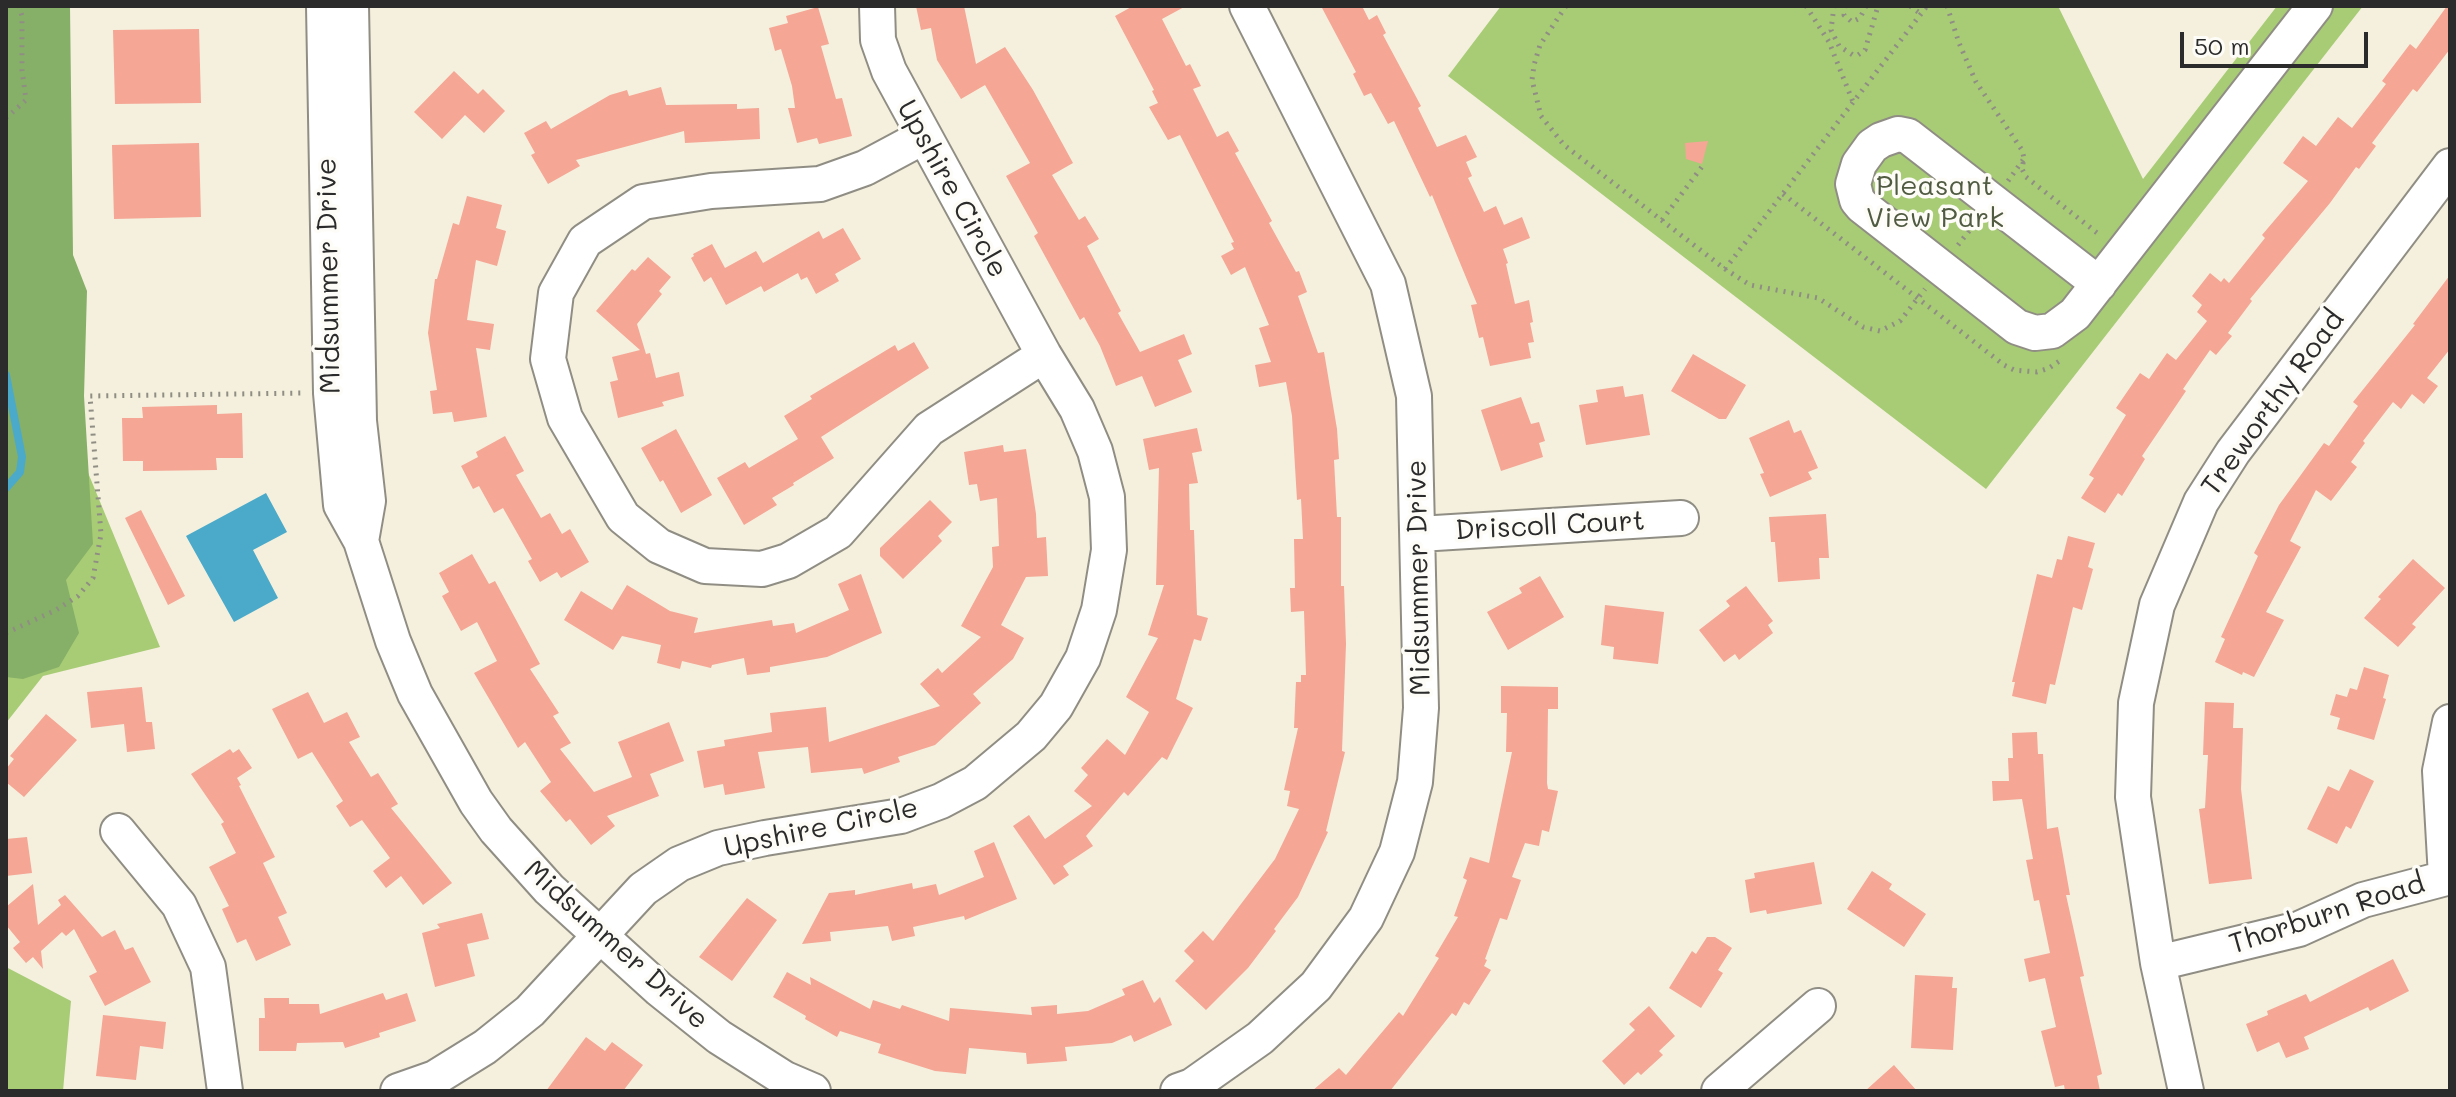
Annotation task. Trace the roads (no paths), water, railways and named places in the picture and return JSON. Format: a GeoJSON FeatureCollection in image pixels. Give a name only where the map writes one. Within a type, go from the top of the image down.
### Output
{"type":"FeatureCollection","features":[{"type":"Feature","properties":{"kind":"street","name":"Midsummer Drive"},"geometry":{"type":"LineString","coordinates":[[324,6],[331,393],[341,505],[361,541],[409,681],[459,776],[496,830],[524,863],[599,937],[719,1037],[785,1079],[813,1091]]}},
{"type":"Feature","properties":{"kind":"street","name":"Midsummer Drive"},"geometry":{"type":"LineString","coordinates":[[351,6],[359,421],[368,501],[361,541]]}},
{"type":"Feature","properties":{"kind":"street","name":"Upshire Circle"},"geometry":{"type":"LineString","coordinates":[[398,1091],[435,1078],[485,1047],[530,1011],[643,889],[679,864],[718,848],[901,816],[941,801],[975,783],[1031,736],[1056,706],[1083,658],[1099,610],[1109,550],[1107,497],[1095,451],[1077,409],[1044,355],[889,71],[878,40],[877,6]]}},
{"type":"Feature","properties":{"kind":"street","name":"Midsummer Drive"},"geometry":{"type":"LineString","coordinates":[[1178,1091],[1192,1086],[1260,1038],[1316,986],[1366,918],[1397,852],[1415,782],[1421,708],[1414,396],[1388,284],[1247,6]]}},
{"type":"Feature","properties":{"kind":"street"},"geometry":{"type":"LineString","coordinates":[[2099,284],[1908,136],[1898,134],[1881,140],[1872,146],[1859,164],[1853,184],[1862,206],[2017,327],[2044,333],[2060,327],[2075,314],[2099,284],[2315,6]]}},
{"type":"Feature","properties":{"kind":"street"},"geometry":{"type":"LineString","coordinates":[[923,137],[865,168],[820,184],[711,191],[643,202],[585,241],[556,293],[548,359],[565,418],[623,517],[659,546],[705,566],[762,569],[788,561],[838,532],[929,429],[1044,355]]}},
{"type":"Feature","properties":{"kind":"street","name":"Treworthy Road"},"geometry":{"type":"LineString","coordinates":[[2186,1091],[2158,963],[2133,797],[2136,703],[2157,605],[2201,502],[2233,452],[2450,166]]}},
{"type":"Feature","properties":{"kind":"street","name":"Driscoll Court"},"geometry":{"type":"LineString","coordinates":[[1419,534],[1681,518]]}},
{"type":"Feature","properties":{"kind":"street"},"geometry":{"type":"LineString","coordinates":[[2448,877],[2440,771],[2450,722]]}},
{"type":"Feature","properties":{"kind":"street"},"geometry":{"type":"LineString","coordinates":[[118,831],[179,905],[208,967],[225,1091]]}},
{"type":"Feature","properties":{"kind":"street","name":"Thorburn Road"},"geometry":{"type":"LineString","coordinates":[[2158,963],[2299,929],[2363,900],[2448,877]]}},
{"type":"Feature","properties":{"kind":"street"},"geometry":{"type":"LineString","coordinates":[[1719,1091],[1818,1006]]}},
{"type":"Feature","properties":{"kind":"water"},"geometry":{"type":"Polygon","coordinates":[[[266,493],[287,532],[253,550],[278,598],[234,622],[186,536],[266,493]]]}},
{"type":"Feature","properties":{"kind":"waterway"},"geometry":{"type":"LineString","coordinates":[[6,375],[22,457],[20,472],[6,488]]}},
{"type":"Feature","properties":{"kind":"park label","name":"Pleasant View Park"},"geometry":{"type":"Point","coordinates":[1935,202]}}]}
